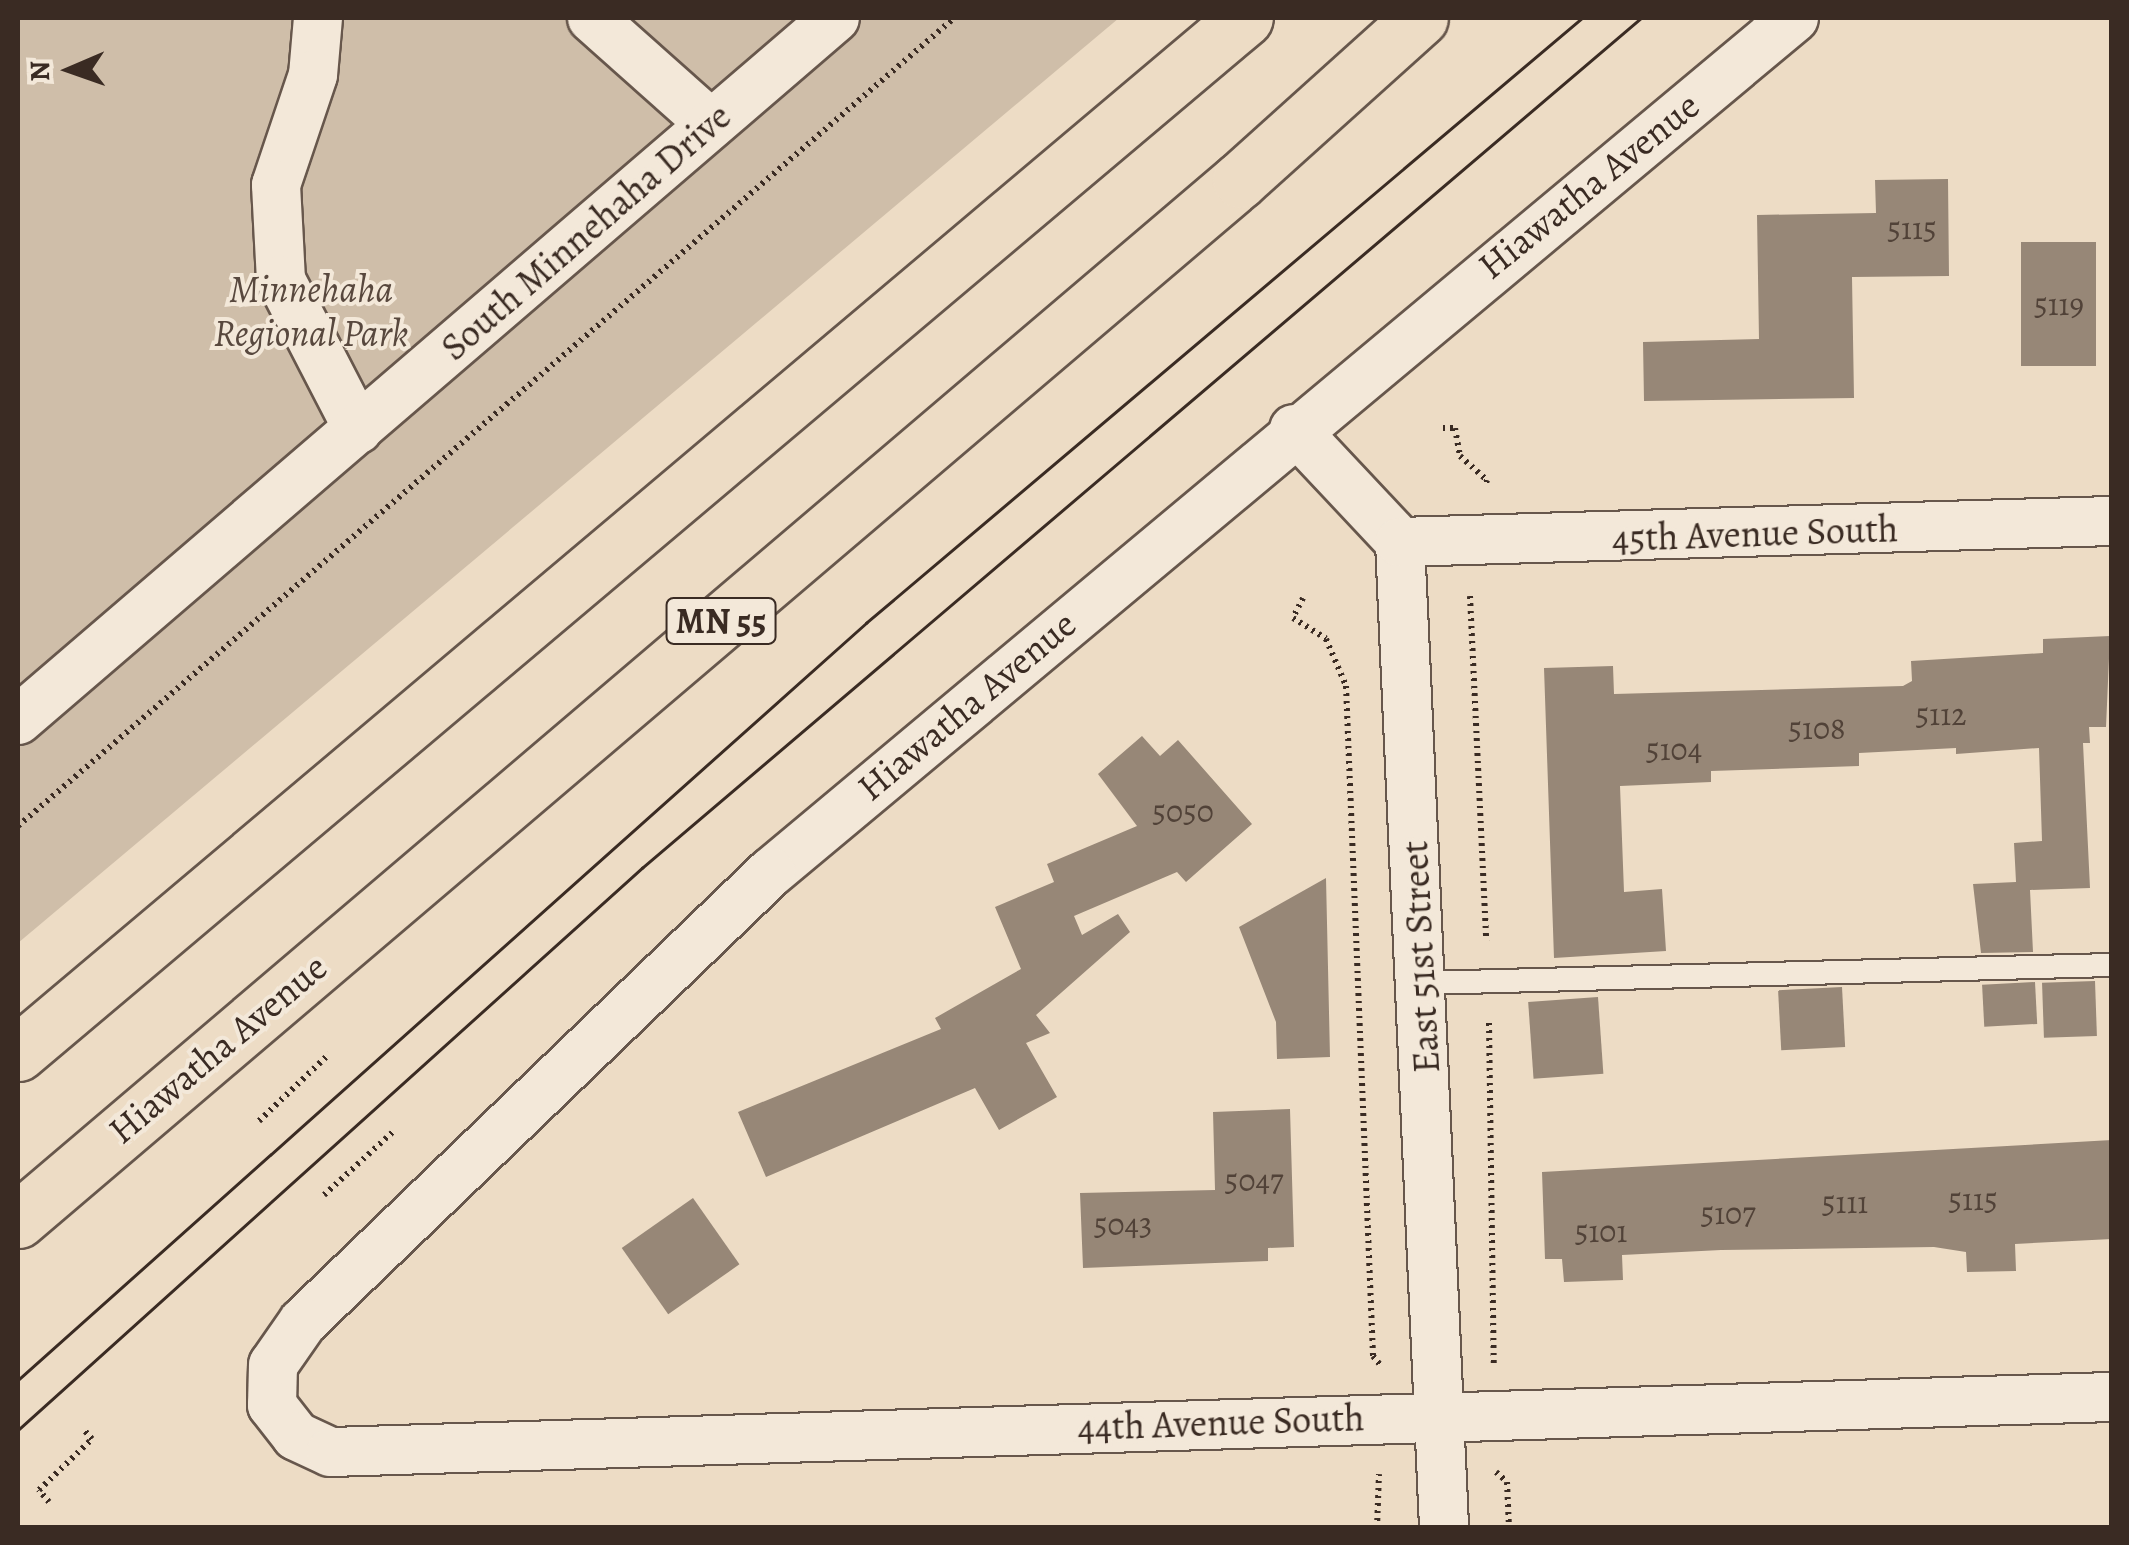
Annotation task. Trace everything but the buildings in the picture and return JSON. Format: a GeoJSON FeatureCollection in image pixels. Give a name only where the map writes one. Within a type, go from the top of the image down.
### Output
{"type":"FeatureCollection","features":[{"type":"Feature","properties":{"kind":"highway"},"geometry":{"type":"LineString","coordinates":[[18,1053],[1245,18]]}},
{"type":"Feature","properties":{"kind":"highway","name":"Hiawatha Avenue"},"geometry":{"type":"LineString","coordinates":[[18,1220],[1240,180],[1420,18]]}},
{"type":"Feature","properties":{"kind":"street"},"geometry":{"type":"LineString","coordinates":[[318,18],[313,75],[276,185],[281,280],[358,430]]}},
{"type":"Feature","properties":{"kind":"street"},"geometry":{"type":"LineString","coordinates":[[592,18],[711,124]]}},
{"type":"Feature","properties":{"kind":"street","name":"South Minnehaha Drive"},"geometry":{"type":"LineString","coordinates":[[18,720],[835,18]]}},
{"type":"Feature","properties":{"kind":"street","name":"Hiawatha Avenue"},"geometry":{"type":"LineString","coordinates":[[330,1452],[296,1436],[272,1406],[273,1365],[303,1322],[771,872],[1294,428],[1794,18]]}},
{"type":"Feature","properties":{"kind":"street"},"geometry":{"type":"LineString","coordinates":[[1294,428],[1400,542]]}},
{"type":"Feature","properties":{"kind":"street","name":"45th Avenue South"},"geometry":{"type":"LineString","coordinates":[[1400,542],[2112,521]]}},
{"type":"Feature","properties":{"kind":"street","name":"East 51st Street"},"geometry":{"type":"LineString","coordinates":[[1400,542],[1424,982],[1444,1528]]}},
{"type":"Feature","properties":{"kind":"street","name":"44th Avenue South"},"geometry":{"type":"LineString","coordinates":[[330,1452],[2112,1397]]}},
{"type":"Feature","properties":{"kind":"lane"},"geometry":{"type":"LineString","coordinates":[[1424,982],[2112,965]]}},
{"type":"Feature","properties":{"kind":"path"},"geometry":{"type":"LineString","coordinates":[[18,826],[954,18]]}},
{"type":"Feature","properties":{"kind":"path"},"geometry":{"type":"LineString","coordinates":[[1444,428],[1455,428],[1470,473],[1487,480],[1482,492]]}},
{"type":"Feature","properties":{"kind":"path"},"geometry":{"type":"LineString","coordinates":[[1303,598],[1293,618],[1326,639],[1346,686],[1373,1356],[1383,1368]]}},
{"type":"Feature","properties":{"kind":"path"},"geometry":{"type":"LineString","coordinates":[[259,1121],[329,1054]]}},
{"type":"Feature","properties":{"kind":"path"},"geometry":{"type":"LineString","coordinates":[[324,1195],[395,1130]]}},
{"type":"Feature","properties":{"kind":"path"},"geometry":{"type":"LineString","coordinates":[[48,1502],[40,1490],[92,1438],[85,1431]]}},
{"type":"Feature","properties":{"kind":"path"},"geometry":{"type":"LineString","coordinates":[[1377,1528],[1375,1478],[1383,1470]]}},
{"type":"Feature","properties":{"kind":"path"},"geometry":{"type":"LineString","coordinates":[[1496,1472],[1508,1482],[1509,1528]]}},
{"type":"Feature","properties":{"kind":"green space","name":"Minnehaha Regional Park"},"geometry":{"type":"Polygon","coordinates":[[[18,18],[1119,18],[18,943],[18,18]]]}},
{"type":"Feature","properties":{"kind":"tram line"},"geometry":{"type":"LineString","coordinates":[[18,1380],[866,623],[1582,18]]}},
{"type":"Feature","properties":{"kind":"tram line"},"geometry":{"type":"LineString","coordinates":[[18,1430],[642,868],[1641,18]]}}]}
